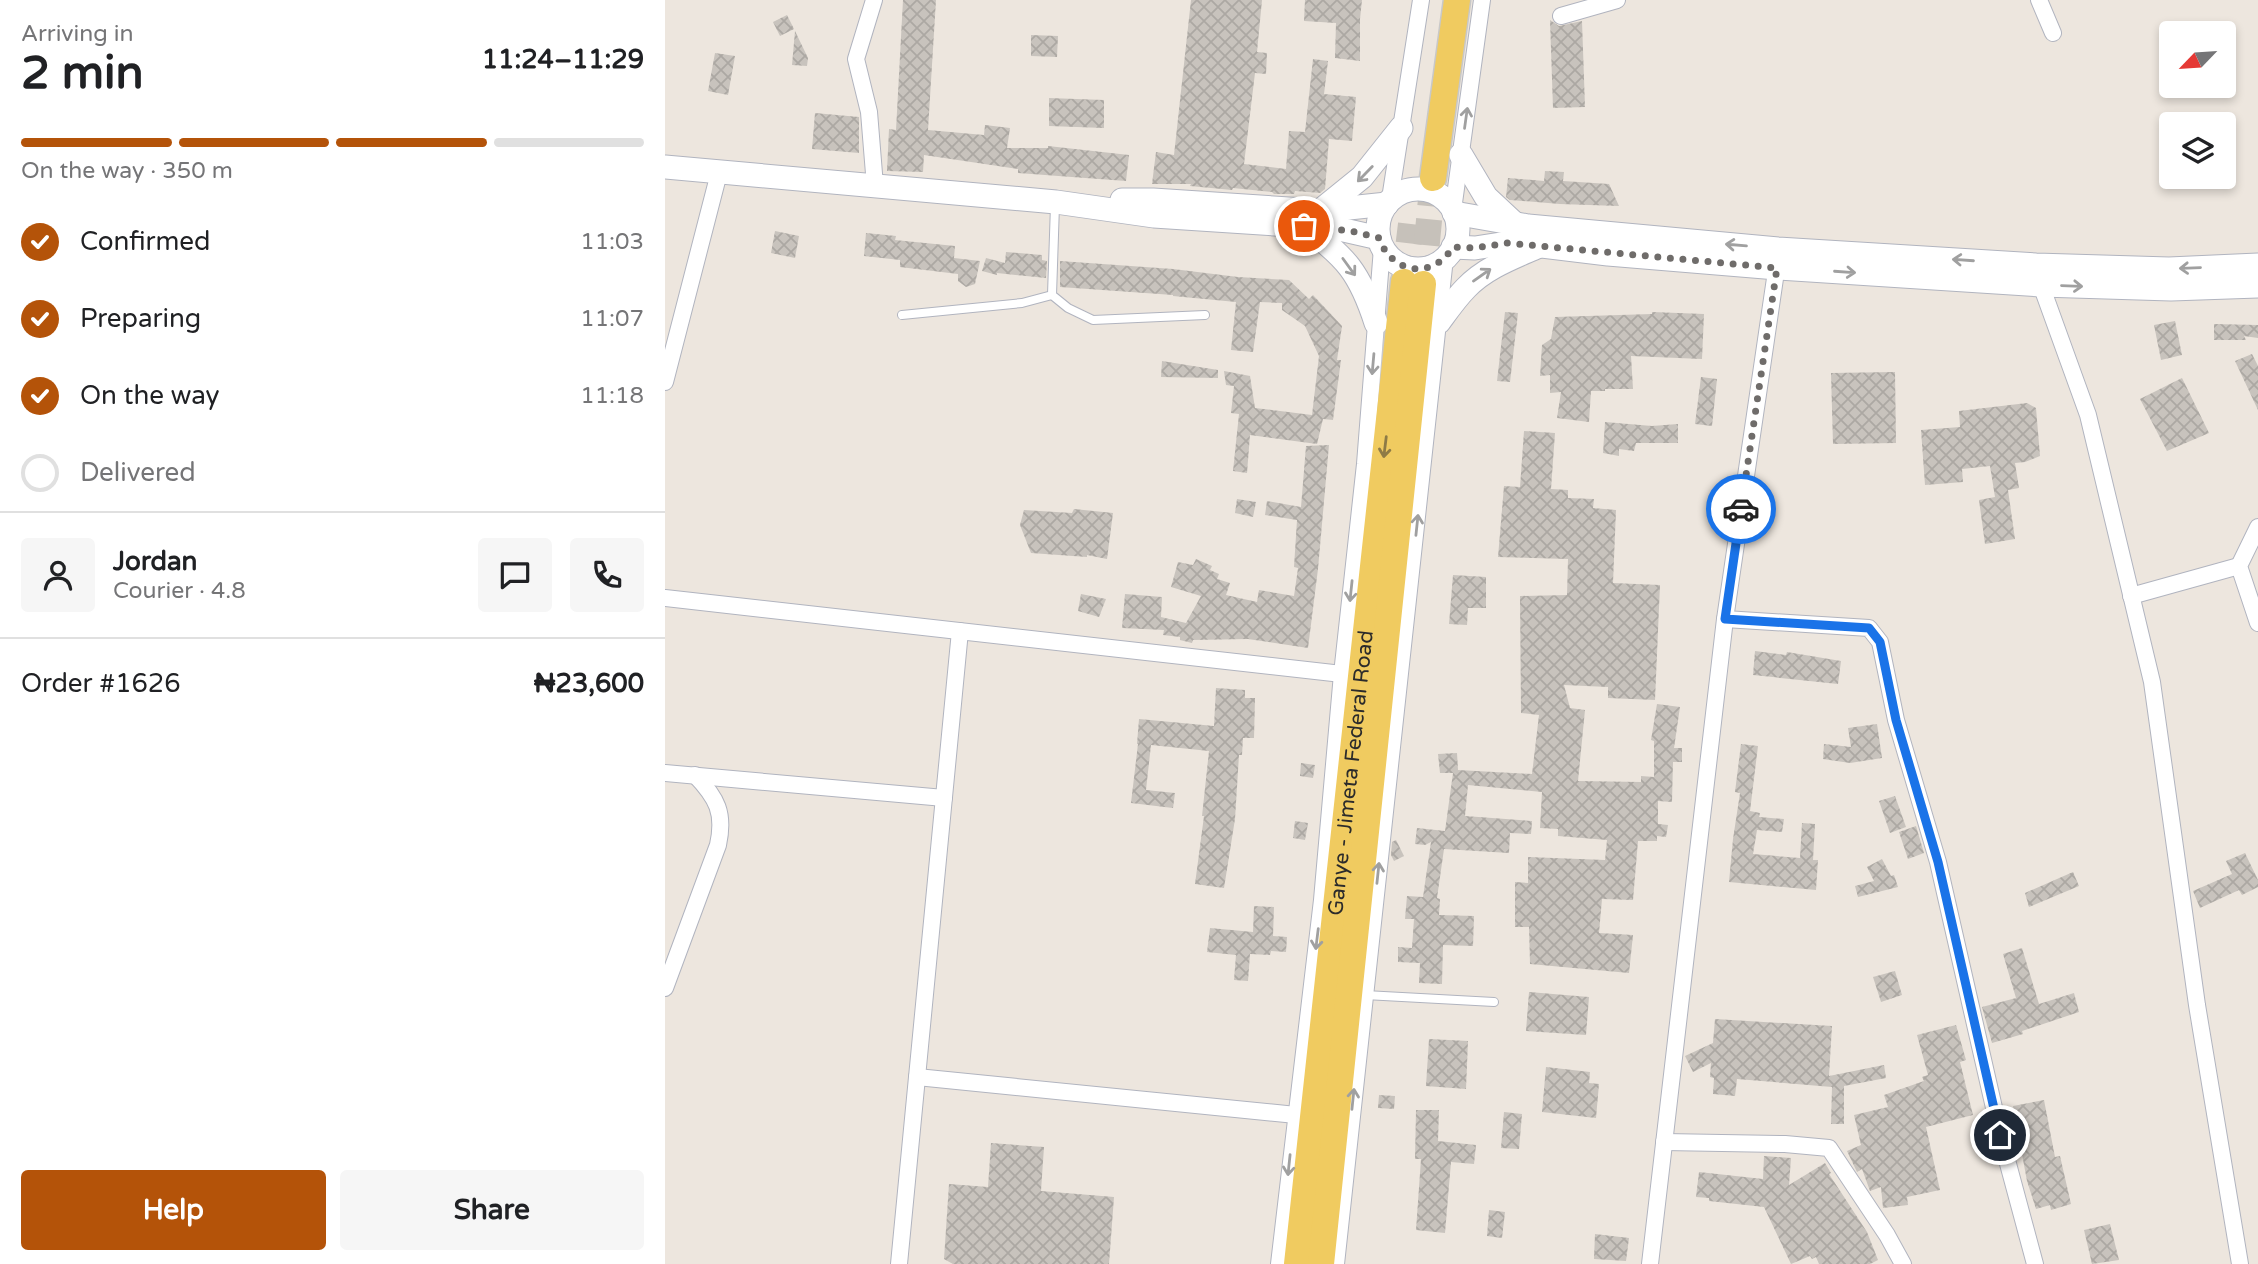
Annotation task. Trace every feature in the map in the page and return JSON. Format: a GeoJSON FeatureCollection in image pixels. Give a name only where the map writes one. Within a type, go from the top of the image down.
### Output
{"type":"FeatureCollection","features":[{"type":"Feature","properties":{"kind":"main road"},"geometry":{"type":"LineString","coordinates":[[1440,0],[1425,177],[1457,0]]}},
{"type":"Feature","properties":{"kind":"main road"},"geometry":{"type":"LineString","coordinates":[[1312,218],[1363,177],[1401,128]]}},
{"type":"Feature","properties":{"kind":"main road"},"geometry":{"type":"LineString","coordinates":[[1461,155],[1486,197],[1516,225]]}},
{"type":"Feature","properties":{"kind":"main road"},"geometry":{"type":"LineString","coordinates":[[665,167],[1055,202],[1154,216],[1312,218],[1381,243]]}},
{"type":"Feature","properties":{"kind":"main road"},"geometry":{"type":"LineString","coordinates":[[1312,218],[1338,210],[1389,201],[1408,190],[1419,188],[1439,195],[1454,211],[1458,230],[1449,253]]}},
{"type":"Feature","properties":{"kind":"main road"},"geometry":{"type":"LineString","coordinates":[[1389,201],[1379,217],[1381,243],[1388,256],[1406,267],[1427,268],[1449,253],[1507,243],[1608,254],[1778,259],[2168,269],[2258,265]]}},
{"type":"Feature","properties":{"kind":"main road"},"geometry":{"type":"LineString","coordinates":[[1454,211],[1516,225],[1778,259],[2041,285],[2171,289],[2258,286]]}},
{"type":"Feature","properties":{"kind":"main road"},"geometry":{"type":"LineString","coordinates":[[1312,218],[1350,266],[1366,292],[1376,323]]}},
{"type":"Feature","properties":{"kind":"main road"},"geometry":{"type":"LineString","coordinates":[[1439,322],[1473,281],[1489,269],[1539,246]]}},
{"type":"Feature","properties":{"kind":"main road","name":"Ganye - Jimeta Federal Road"},"geometry":{"type":"LineString","coordinates":[[1297,1264],[1413,283],[1321,1264]]}},
{"type":"Feature","properties":{"kind":"street"},"geometry":{"type":"LineString","coordinates":[[874,0],[856,59],[869,112],[875,186]]}},
{"type":"Feature","properties":{"kind":"street"},"geometry":{"type":"LineString","coordinates":[[1389,201],[1421,0]]}},
{"type":"Feature","properties":{"kind":"street"},"geometry":{"type":"LineString","coordinates":[[1454,211],[1482,0]]}},
{"type":"Feature","properties":{"kind":"street"},"geometry":{"type":"LineString","coordinates":[[1561,16],[1617,0]]}},
{"type":"Feature","properties":{"kind":"street"},"geometry":{"type":"LineString","coordinates":[[2039,0],[2053,33]]}},
{"type":"Feature","properties":{"kind":"street"},"geometry":{"type":"LineString","coordinates":[[665,382],[719,173]]}},
{"type":"Feature","properties":{"kind":"street"},"geometry":{"type":"LineString","coordinates":[[1279,1264],[1322,901],[1342,674],[1365,464],[1381,243]]}},
{"type":"Feature","properties":{"kind":"street"},"geometry":{"type":"LineString","coordinates":[[1336,1264],[1439,322],[1449,253]]}},
{"type":"Feature","properties":{"kind":"street"},"geometry":{"type":"LineString","coordinates":[[1650,1264],[1725,619],[1778,259]]}},
{"type":"Feature","properties":{"kind":"street"},"geometry":{"type":"LineString","coordinates":[[2041,285],[2088,415],[2152,682],[2197,1005],[2240,1264]]}},
{"type":"Feature","properties":{"kind":"street"},"geometry":{"type":"LineString","coordinates":[[2258,527],[2239,566],[2258,623]]}},
{"type":"Feature","properties":{"kind":"street"},"geometry":{"type":"LineString","coordinates":[[2131,596],[2239,566]]}},
{"type":"Feature","properties":{"kind":"street"},"geometry":{"type":"LineString","coordinates":[[665,598],[1342,674]]}},
{"type":"Feature","properties":{"kind":"street"},"geometry":{"type":"LineString","coordinates":[[1725,619],[1869,628],[1880,642],[1896,720],[1938,862],[2000,1135],[2035,1264]]}},
{"type":"Feature","properties":{"kind":"street"},"geometry":{"type":"LineString","coordinates":[[899,1264],[960,631]]}},
{"type":"Feature","properties":{"kind":"street"},"geometry":{"type":"LineString","coordinates":[[665,773],[944,798]]}},
{"type":"Feature","properties":{"kind":"street"},"geometry":{"type":"LineString","coordinates":[[665,988],[718,845],[721,828],[719,807],[709,790],[695,775]]}},
{"type":"Feature","properties":{"kind":"street"},"geometry":{"type":"LineString","coordinates":[[917,1077],[1296,1115]]}},
{"type":"Feature","properties":{"kind":"street"},"geometry":{"type":"LineString","coordinates":[[1664,1142],[1785,1144],[1829,1148],[1903,1264]]}},
{"type":"Feature","properties":{"kind":"lane"},"geometry":{"type":"LineString","coordinates":[[1052,295],[1055,202]]}},
{"type":"Feature","properties":{"kind":"lane"},"geometry":{"type":"LineString","coordinates":[[902,315],[1022,303],[1052,295]]}},
{"type":"Feature","properties":{"kind":"lane"},"geometry":{"type":"LineString","coordinates":[[1052,295],[1068,308],[1093,320],[1205,315]]}},
{"type":"Feature","properties":{"kind":"lane"},"geometry":{"type":"LineString","coordinates":[[1365,995],[1494,1002]]}},
{"type":"Feature","properties":{"kind":"building"},"geometry":{"type":"Polygon","coordinates":[[[903,0],[936,0],[928,130],[984,135],[985,125],[1010,128],[1007,148],[1048,146],[1129,155],[1126,181],[1018,173],[1018,169],[924,155],[923,172],[887,171],[889,129],[896,130],[903,0]]]}},
{"type":"Feature","properties":{"kind":"building"},"geometry":{"type":"Polygon","coordinates":[[[1191,0],[1262,0],[1257,52],[1267,53],[1266,74],[1255,73],[1244,164],[1286,169],[1289,131],[1305,132],[1313,59],[1328,61],[1324,94],[1356,97],[1352,141],[1329,139],[1325,189],[1320,193],[1295,191],[1294,194],[1274,194],[1190,186],[1191,184],[1152,184],[1156,152],[1174,155],[1191,0]]]}},
{"type":"Feature","properties":{"kind":"building"},"geometry":{"type":"Polygon","coordinates":[[[1305,0],[1362,0],[1360,61],[1335,58],[1336,23],[1304,21],[1305,0]]]}},
{"type":"Feature","properties":{"kind":"building"},"geometry":{"type":"Polygon","coordinates":[[[787,15],[794,29],[780,36],[773,22],[787,15]]]}},
{"type":"Feature","properties":{"kind":"building"},"geometry":{"type":"Polygon","coordinates":[[[1550,20],[1559,26],[1582,21],[1585,107],[1553,108],[1550,20]]]}},
{"type":"Feature","properties":{"kind":"building"},"geometry":{"type":"Polygon","coordinates":[[[795,31],[808,58],[807,66],[792,65],[795,31]]]}},
{"type":"Feature","properties":{"kind":"building"},"geometry":{"type":"Polygon","coordinates":[[[1031,35],[1058,36],[1057,57],[1031,56],[1031,35]]]}},
{"type":"Feature","properties":{"kind":"building"},"geometry":{"type":"Polygon","coordinates":[[[715,53],[735,56],[728,95],[708,91],[715,53]]]}},
{"type":"Feature","properties":{"kind":"building"},"geometry":{"type":"Polygon","coordinates":[[[1049,98],[1104,100],[1104,128],[1049,126],[1049,98]]]}},
{"type":"Feature","properties":{"kind":"building"},"geometry":{"type":"Polygon","coordinates":[[[815,113],[859,117],[859,153],[812,149],[815,113]]]}},
{"type":"Feature","properties":{"kind":"building"},"geometry":{"type":"Polygon","coordinates":[[[1545,171],[1564,172],[1563,181],[1609,184],[1619,206],[1560,204],[1510,200],[1506,197],[1508,178],[1544,181],[1545,171]]]}},
{"type":"Feature","properties":{"kind":"building"},"geometry":{"type":"Polygon","coordinates":[[[775,231],[799,236],[795,258],[771,253],[775,231]]]}},
{"type":"Feature","properties":{"kind":"building"},"geometry":{"type":"Polygon","coordinates":[[[866,233],[896,236],[895,240],[955,246],[954,258],[980,261],[975,284],[966,287],[958,281],[958,274],[900,267],[900,260],[864,256],[866,233]]]}},
{"type":"Feature","properties":{"kind":"building"},"geometry":{"type":"Polygon","coordinates":[[[1006,252],[1042,255],[1042,260],[1047,261],[1046,278],[997,275],[982,271],[986,258],[1005,263],[1006,252]]]}},
{"type":"Feature","properties":{"kind":"building"},"geometry":{"type":"Polygon","coordinates":[[[1060,261],[1289,280],[1309,299],[1313,295],[1342,326],[1337,360],[1341,360],[1333,420],[1323,419],[1317,444],[1250,435],[1247,473],[1233,471],[1239,414],[1231,413],[1234,386],[1226,385],[1224,371],[1250,376],[1255,408],[1312,415],[1319,356],[1305,326],[1282,310],[1282,303],[1260,302],[1253,352],[1231,350],[1236,302],[1060,287],[1060,261]]]}},
{"type":"Feature","properties":{"kind":"building"},"geometry":{"type":"Polygon","coordinates":[[[1505,312],[1518,313],[1510,382],[1497,381],[1505,312]]]}},
{"type":"Feature","properties":{"kind":"building"},"geometry":{"type":"Polygon","coordinates":[[[1652,312],[1704,314],[1702,359],[1631,356],[1633,389],[1591,391],[1589,422],[1557,418],[1561,392],[1550,393],[1550,375],[1540,376],[1542,345],[1551,339],[1555,317],[1652,312]]]}},
{"type":"Feature","properties":{"kind":"building"},"geometry":{"type":"Polygon","coordinates":[[[2175,321],[2182,355],[2161,360],[2154,325],[2175,321]]]}},
{"type":"Feature","properties":{"kind":"building"},"geometry":{"type":"Polygon","coordinates":[[[2214,324],[2258,325],[2258,338],[2244,336],[2246,340],[2214,340],[2214,324]]]}},
{"type":"Feature","properties":{"kind":"building"},"geometry":{"type":"Polygon","coordinates":[[[2252,354],[2258,366],[2258,410],[2235,361],[2252,354]]]}},
{"type":"Feature","properties":{"kind":"building"},"geometry":{"type":"Polygon","coordinates":[[[1162,361],[1218,370],[1218,378],[1161,377],[1162,361]]]}},
{"type":"Feature","properties":{"kind":"building"},"geometry":{"type":"Polygon","coordinates":[[[1895,372],[1896,443],[1833,444],[1831,373],[1895,372]]]}},
{"type":"Feature","properties":{"kind":"building"},"geometry":{"type":"Polygon","coordinates":[[[1701,377],[1717,379],[1712,426],[1695,424],[1701,377]]]}},
{"type":"Feature","properties":{"kind":"building"},"geometry":{"type":"Polygon","coordinates":[[[2182,378],[2209,433],[2167,451],[2140,399],[2182,378]]]}},
{"type":"Feature","properties":{"kind":"building"},"geometry":{"type":"Polygon","coordinates":[[[2027,403],[2036,408],[2040,456],[2015,463],[2019,488],[2008,490],[2015,539],[1985,544],[1979,500],[1995,497],[1990,466],[1962,469],[1963,482],[1925,485],[1921,430],[1960,427],[1959,411],[2027,403]]]}},
{"type":"Feature","properties":{"kind":"building"},"geometry":{"type":"Polygon","coordinates":[[[1605,422],[1652,426],[1678,424],[1678,443],[1636,443],[1634,451],[1619,449],[1619,456],[1603,453],[1605,422]]]}},
{"type":"Feature","properties":{"kind":"building"},"geometry":{"type":"Polygon","coordinates":[[[1524,431],[1555,433],[1551,489],[1568,490],[1568,498],[1594,499],[1593,508],[1616,510],[1613,583],[1660,585],[1655,700],[1608,698],[1608,687],[1564,685],[1570,708],[1585,710],[1578,781],[1641,782],[1641,776],[1654,777],[1654,741],[1651,740],[1657,704],[1680,707],[1674,748],[1682,748],[1682,762],[1673,762],[1672,802],[1658,801],[1658,824],[1668,825],[1666,837],[1657,836],[1657,841],[1638,841],[1633,900],[1602,899],[1599,933],[1633,935],[1629,973],[1530,964],[1529,927],[1515,927],[1515,882],[1528,883],[1528,857],[1605,860],[1607,840],[1558,836],[1558,829],[1540,828],[1542,792],[1468,785],[1465,816],[1532,821],[1531,834],[1510,833],[1509,853],[1444,849],[1437,898],[1440,899],[1439,915],[1474,916],[1473,946],[1443,945],[1442,984],[1419,983],[1420,963],[1398,962],[1398,947],[1412,948],[1414,919],[1405,919],[1407,896],[1423,897],[1431,842],[1425,845],[1415,844],[1417,828],[1445,831],[1453,773],[1440,773],[1438,754],[1457,753],[1458,770],[1532,774],[1539,715],[1521,713],[1520,596],[1567,595],[1568,559],[1498,557],[1504,486],[1520,487],[1524,431]]]}},
{"type":"Feature","properties":{"kind":"building"},"geometry":{"type":"Polygon","coordinates":[[[1329,445],[1308,648],[1248,639],[1193,640],[1192,643],[1180,640],[1180,637],[1163,635],[1164,630],[1122,628],[1125,594],[1162,597],[1161,617],[1186,623],[1201,596],[1171,587],[1178,562],[1193,565],[1196,559],[1212,566],[1210,570],[1219,574],[1217,579],[1230,583],[1226,595],[1257,602],[1259,590],[1294,596],[1298,568],[1294,567],[1297,520],[1265,515],[1267,501],[1301,507],[1306,446],[1329,445]]]}},
{"type":"Feature","properties":{"kind":"building"},"geometry":{"type":"Polygon","coordinates":[[[1237,499],[1256,502],[1253,517],[1235,513],[1237,499]]]}},
{"type":"Feature","properties":{"kind":"building"},"geometry":{"type":"Polygon","coordinates":[[[1074,509],[1113,513],[1107,559],[1087,555],[1031,553],[1020,525],[1024,510],[1072,513],[1074,509]]]}},
{"type":"Feature","properties":{"kind":"building"},"geometry":{"type":"Polygon","coordinates":[[[1453,575],[1486,577],[1486,608],[1468,608],[1467,625],[1449,624],[1453,575]]]}},
{"type":"Feature","properties":{"kind":"building"},"geometry":{"type":"Polygon","coordinates":[[[1081,594],[1106,599],[1099,617],[1078,611],[1081,594]]]}},
{"type":"Feature","properties":{"kind":"building"},"geometry":{"type":"Polygon","coordinates":[[[1755,651],[1786,655],[1787,652],[1841,661],[1838,684],[1753,675],[1755,651]]]}},
{"type":"Feature","properties":{"kind":"building"},"geometry":{"type":"Polygon","coordinates":[[[1216,688],[1245,690],[1245,698],[1255,698],[1254,738],[1243,738],[1242,755],[1239,755],[1235,819],[1224,888],[1195,884],[1209,751],[1151,745],[1146,790],[1175,793],[1173,808],[1131,803],[1139,719],[1214,726],[1216,688]]]}},
{"type":"Feature","properties":{"kind":"building"},"geometry":{"type":"Polygon","coordinates":[[[1877,724],[1882,758],[1850,763],[1823,759],[1824,744],[1851,747],[1848,728],[1877,724]]]}},
{"type":"Feature","properties":{"kind":"building"},"geometry":{"type":"Polygon","coordinates":[[[1741,744],[1758,746],[1750,811],[1760,813],[1759,817],[1784,819],[1782,832],[1757,830],[1753,854],[1800,858],[1802,823],[1815,824],[1813,860],[1818,860],[1816,890],[1729,882],[1740,793],[1735,792],[1741,744]]]}},
{"type":"Feature","properties":{"kind":"building"},"geometry":{"type":"Polygon","coordinates":[[[1301,763],[1315,765],[1313,778],[1300,776],[1301,763]]]}},
{"type":"Feature","properties":{"kind":"building"},"geometry":{"type":"Polygon","coordinates":[[[1895,796],[1906,827],[1890,833],[1879,801],[1895,796]]]}},
{"type":"Feature","properties":{"kind":"building"},"geometry":{"type":"Polygon","coordinates":[[[1295,821],[1308,823],[1305,840],[1293,838],[1295,821]]]}},
{"type":"Feature","properties":{"kind":"building"},"geometry":{"type":"Polygon","coordinates":[[[1916,826],[1924,853],[1908,859],[1899,832],[1916,826]]]}},
{"type":"Feature","properties":{"kind":"building"},"geometry":{"type":"Polygon","coordinates":[[[1396,840],[1404,856],[1394,861],[1391,855],[1392,842],[1396,840]]]}},
{"type":"Feature","properties":{"kind":"building"},"geometry":{"type":"Polygon","coordinates":[[[2245,853],[2258,880],[2258,887],[2242,895],[2239,890],[2200,908],[2193,891],[2232,874],[2226,861],[2245,853]]]}},
{"type":"Feature","properties":{"kind":"building"},"geometry":{"type":"Polygon","coordinates":[[[1882,859],[1891,876],[1894,875],[1898,887],[1858,897],[1855,886],[1874,881],[1867,867],[1882,859]]]}},
{"type":"Feature","properties":{"kind":"building"},"geometry":{"type":"Polygon","coordinates":[[[2073,872],[2079,886],[2029,907],[2025,893],[2073,872]]]}},
{"type":"Feature","properties":{"kind":"building"},"geometry":{"type":"Polygon","coordinates":[[[1254,906],[1274,907],[1273,936],[1287,937],[1286,952],[1271,951],[1270,955],[1250,954],[1248,981],[1234,980],[1236,955],[1207,952],[1210,928],[1253,932],[1254,906]]]}},
{"type":"Feature","properties":{"kind":"building"},"geometry":{"type":"Polygon","coordinates":[[[2022,948],[2039,1004],[2074,993],[2079,1012],[1992,1043],[1982,1007],[2016,998],[2003,954],[2022,948]]]}},
{"type":"Feature","properties":{"kind":"building"},"geometry":{"type":"Polygon","coordinates":[[[1895,971],[1902,995],[1881,1002],[1873,977],[1895,971]]]}},
{"type":"Feature","properties":{"kind":"building"},"geometry":{"type":"Polygon","coordinates":[[[1529,992],[1589,997],[1586,1035],[1526,1031],[1529,992]]]}},
{"type":"Feature","properties":{"kind":"building"},"geometry":{"type":"Polygon","coordinates":[[[1715,1019],[1832,1026],[1829,1076],[1884,1065],[1886,1078],[1844,1086],[1844,1124],[1831,1124],[1832,1087],[1737,1079],[1735,1096],[1713,1094],[1711,1063],[1693,1072],[1685,1056],[1713,1043],[1715,1019]]]}},
{"type":"Feature","properties":{"kind":"building"},"geometry":{"type":"Polygon","coordinates":[[[1956,1025],[1966,1060],[1960,1062],[1973,1115],[1926,1127],[1940,1190],[1907,1197],[1908,1205],[1883,1208],[1881,1187],[1870,1191],[1862,1169],[1857,1172],[1847,1151],[1861,1145],[1854,1115],[1888,1107],[1884,1095],[1924,1081],[1922,1077],[1928,1075],[1917,1035],[1956,1025]]]}},
{"type":"Feature","properties":{"kind":"building"},"geometry":{"type":"Polygon","coordinates":[[[1429,1039],[1468,1041],[1466,1089],[1426,1086],[1429,1039]]]}},
{"type":"Feature","properties":{"kind":"building"},"geometry":{"type":"Polygon","coordinates":[[[1546,1067],[1590,1072],[1589,1083],[1599,1084],[1596,1118],[1542,1112],[1546,1067]]]}},
{"type":"Feature","properties":{"kind":"building"},"geometry":{"type":"Polygon","coordinates":[[[1379,1095],[1395,1096],[1394,1109],[1378,1108],[1379,1095]]]}},
{"type":"Feature","properties":{"kind":"building"},"geometry":{"type":"Polygon","coordinates":[[[2044,1100],[2055,1157],[2060,1156],[2071,1204],[2051,1210],[2050,1205],[2036,1209],[2027,1181],[2013,1106],[2044,1100]]]}},
{"type":"Feature","properties":{"kind":"building"},"geometry":{"type":"Polygon","coordinates":[[[1416,1110],[1439,1110],[1438,1141],[1476,1145],[1474,1164],[1451,1162],[1445,1233],[1416,1230],[1421,1159],[1415,1159],[1416,1110]]]}},
{"type":"Feature","properties":{"kind":"building"},"geometry":{"type":"Polygon","coordinates":[[[1504,1112],[1522,1114],[1519,1149],[1501,1148],[1504,1112]]]}},
{"type":"Feature","properties":{"kind":"building"},"geometry":{"type":"Polygon","coordinates":[[[991,1143],[1044,1147],[1041,1191],[1114,1197],[1109,1264],[953,1264],[944,1259],[949,1184],[988,1187],[991,1143]]]}},
{"type":"Feature","properties":{"kind":"building"},"geometry":{"type":"Polygon","coordinates":[[[1764,1156],[1791,1158],[1789,1185],[1825,1163],[1831,1173],[1829,1174],[1867,1232],[1878,1260],[1870,1264],[1819,1264],[1816,1257],[1812,1259],[1810,1256],[1791,1264],[1764,1207],[1696,1197],[1699,1172],[1763,1179],[1764,1156]]]}},
{"type":"Feature","properties":{"kind":"building"},"geometry":{"type":"Polygon","coordinates":[[[1489,1210],[1505,1212],[1502,1238],[1487,1236],[1489,1210]]]}},
{"type":"Feature","properties":{"kind":"building"},"geometry":{"type":"Polygon","coordinates":[[[2110,1224],[2119,1260],[2092,1264],[2084,1230],[2110,1224]]]}},
{"type":"Feature","properties":{"kind":"building"},"geometry":{"type":"Polygon","coordinates":[[[1595,1234],[1629,1238],[1626,1261],[1594,1259],[1595,1234]]]}},
{"type":"Feature","properties":{"kind":"tunnel"},"geometry":{"type":"LineString","coordinates":[[1423,284],[1433,178]]}},
{"type":"Feature","properties":{"kind":"tunnel"},"geometry":{"type":"LineString","coordinates":[[1404,282],[1411,224]]}},
{"type":"Feature","properties":{"kind":"way so far"},"geometry":{"type":"LineString","coordinates":[[1304,226],[1335,228],[1379,238],[1388,256],[1397,263],[1416,269],[1437,264],[1453,247],[1475,248],[1507,243],[1777,268],[1741,509]]}},
{"type":"Feature","properties":{"kind":"route"},"geometry":{"type":"LineString","coordinates":[[1741,509],[1725,619],[1869,628],[1880,642],[1896,720],[1938,862],[2000,1135]]}}]}
